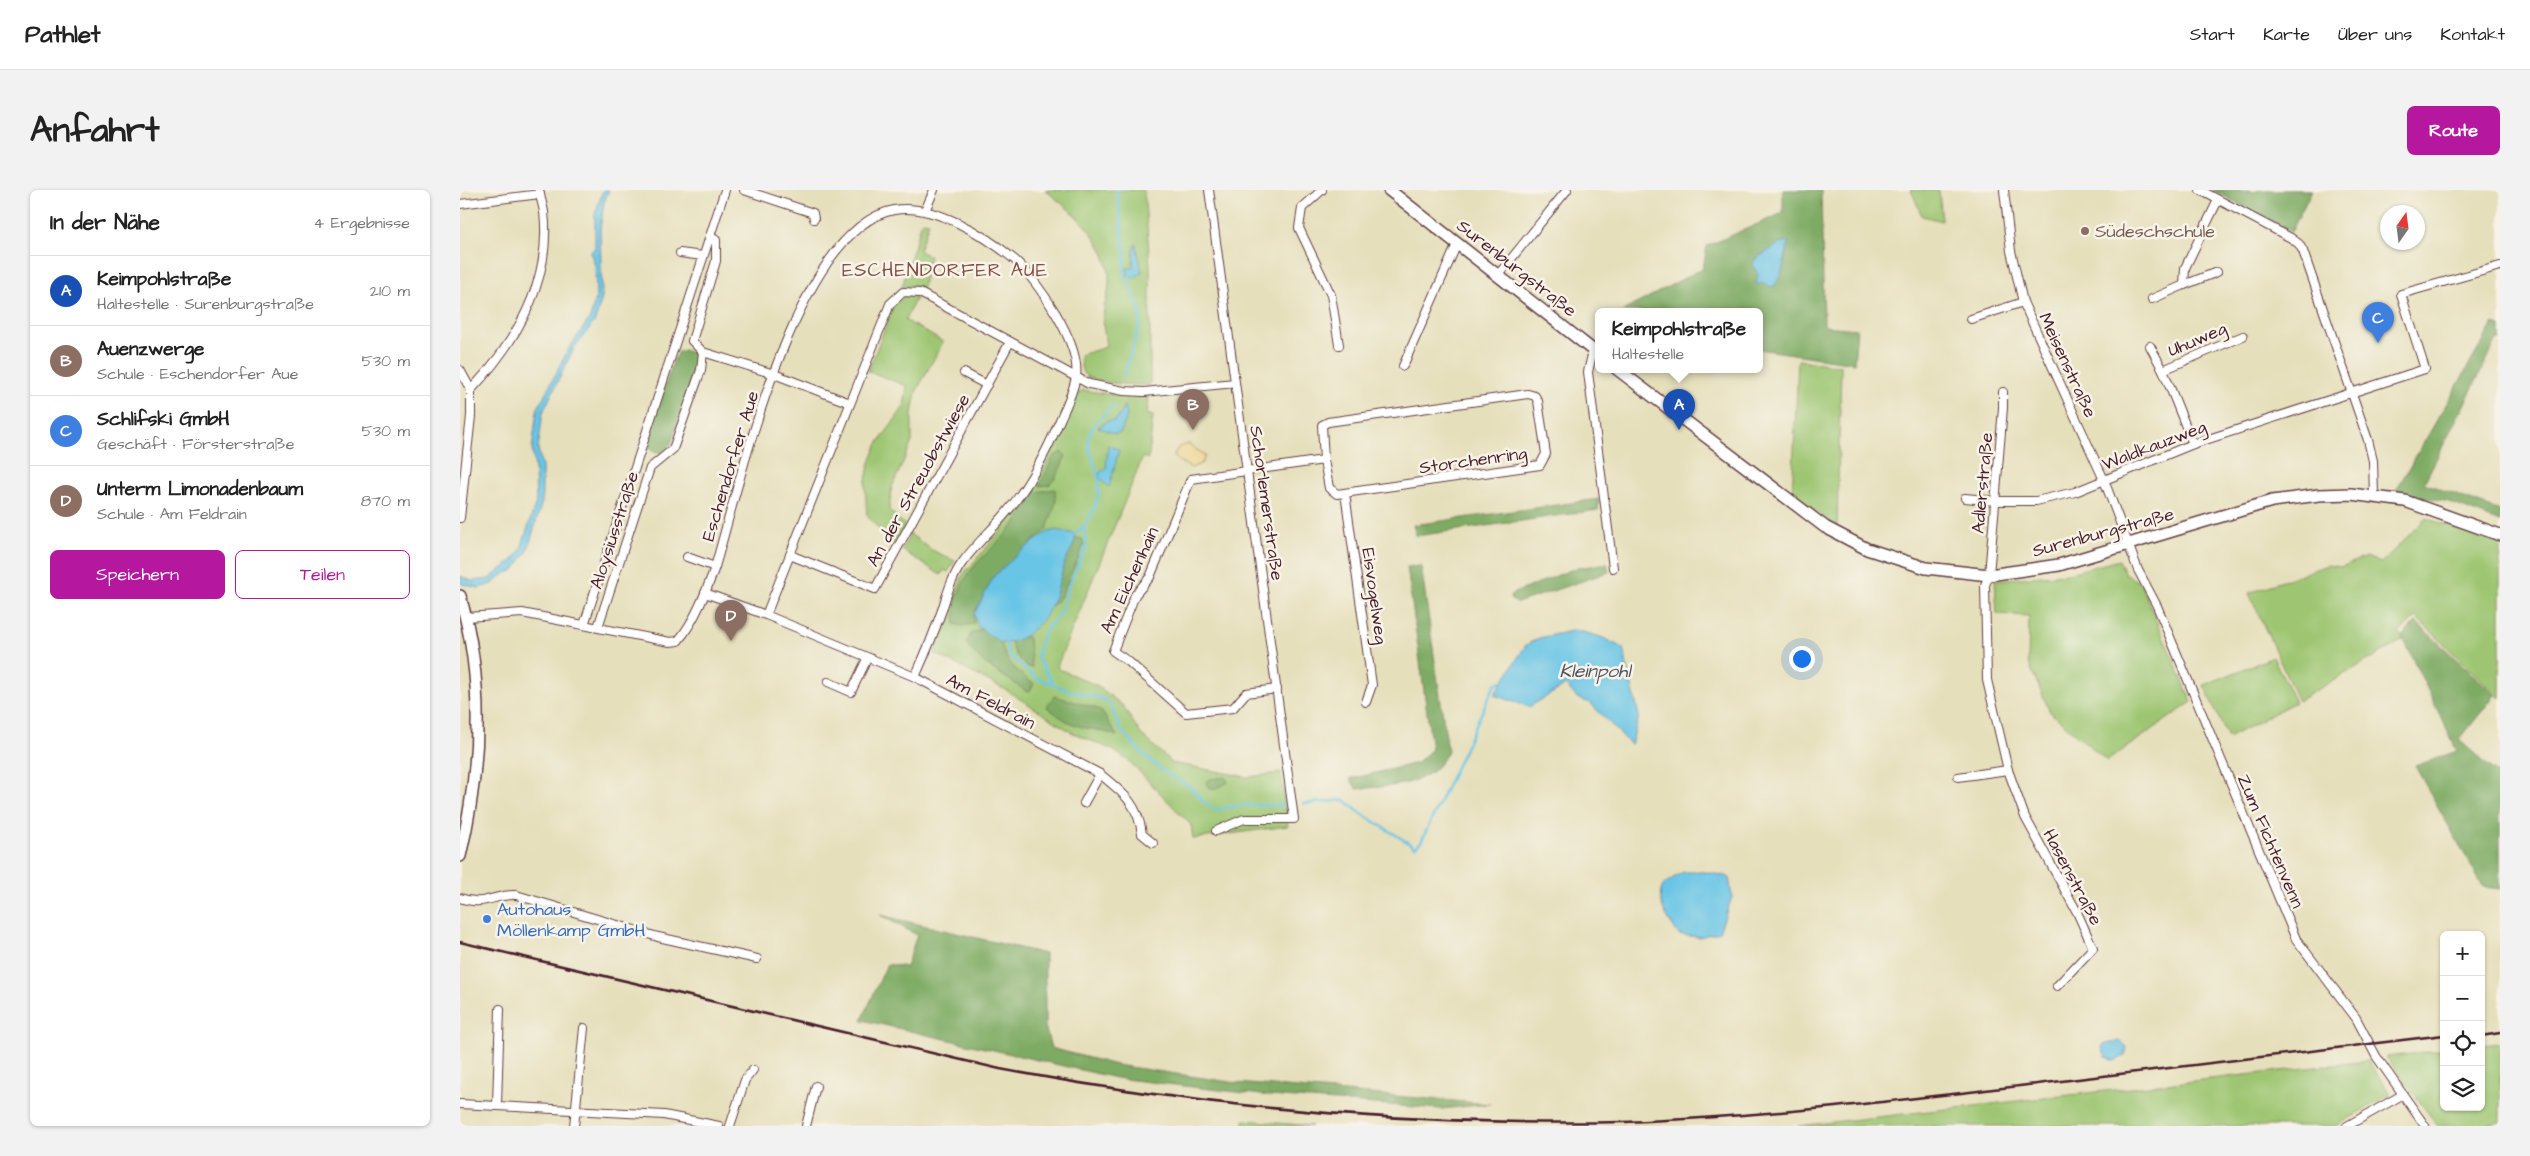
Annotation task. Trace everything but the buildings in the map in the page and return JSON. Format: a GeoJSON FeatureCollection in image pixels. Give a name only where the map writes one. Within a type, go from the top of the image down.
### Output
{"type":"FeatureCollection","features":[{"type":"Feature","properties":{"kind":"street","name":"Aloysiusstraße"},"geometry":{"type":"LineString","coordinates":[[584,624],[725,190]]}},
{"type":"Feature","properties":{"kind":"street"},"geometry":{"type":"LineString","coordinates":[[744,190],[813,213],[814,219]]}},
{"type":"Feature","properties":{"kind":"street"},"geometry":{"type":"LineString","coordinates":[[925,211],[934,190]]}},
{"type":"Feature","properties":{"kind":"street","name":"Schorlemerstraße"},"geometry":{"type":"LineString","coordinates":[[1210,190],[1294,819],[1244,819],[1216,831]]}},
{"type":"Feature","properties":{"kind":"street"},"geometry":{"type":"LineString","coordinates":[[1322,190],[1302,208],[1299,228],[1331,295],[1339,345]]}},
{"type":"Feature","properties":{"kind":"street","name":"Surenburgstraße"},"geometry":{"type":"LineString","coordinates":[[1389,190],[1595,352]]}},
{"type":"Feature","properties":{"kind":"street"},"geometry":{"type":"LineString","coordinates":[[1498,275],[1567,190]]}},
{"type":"Feature","properties":{"kind":"street","name":"Meisenstraße"},"geometry":{"type":"LineString","coordinates":[[2004,190],[2011,251],[2022,302],[2104,480],[2130,546]]}},
{"type":"Feature","properties":{"kind":"street"},"geometry":{"type":"LineString","coordinates":[[2200,190],[2299,244],[2373,461],[2374,495]]}},
{"type":"Feature","properties":{"kind":"street"},"geometry":{"type":"LineString","coordinates":[[460,204],[539,192],[544,213],[539,280],[532,301],[524,319],[488,372],[471,390]]}},
{"type":"Feature","properties":{"kind":"street"},"geometry":{"type":"LineString","coordinates":[[2184,285],[2184,268],[2218,200]]}},
{"type":"Feature","properties":{"kind":"street","name":"Eschendorfer Aue"},"geometry":{"type":"LineString","coordinates":[[598,627],[670,642],[678,641],[684,634],[716,567],[774,374],[794,320],[817,279],[842,245],[870,220],[895,210],[925,211],[960,224],[991,240],[1018,263],[1038,286],[1055,312],[1074,355],[1076,379],[1050,446],[1028,484],[962,563],[952,580],[915,677]]}},
{"type":"Feature","properties":{"kind":"street"},"geometry":{"type":"LineString","coordinates":[[692,340],[716,261],[716,240],[710,236]]}},
{"type":"Feature","properties":{"kind":"street"},"geometry":{"type":"LineString","coordinates":[[1403,366],[1457,244]]}},
{"type":"Feature","properties":{"kind":"street"},"geometry":{"type":"LineString","coordinates":[[680,253],[703,256]]}},
{"type":"Feature","properties":{"kind":"street","name":"Waldkauzweg"},"geometry":{"type":"LineString","coordinates":[[1965,498],[1996,501],[2036,501],[2076,492],[2193,444],[2425,369],[2400,294],[2500,266]]}},
{"type":"Feature","properties":{"kind":"street"},"geometry":{"type":"LineString","coordinates":[[2152,299],[2218,272]]}},
{"type":"Feature","properties":{"kind":"street"},"geometry":{"type":"LineString","coordinates":[[766,615],[890,304],[903,292],[920,293],[1076,379],[1089,384],[1124,391],[1144,392],[1235,383]]}},
{"type":"Feature","properties":{"kind":"street"},"geometry":{"type":"LineString","coordinates":[[1971,319],[2022,302]]}},
{"type":"Feature","properties":{"kind":"street","name":"Uhuweg"},"geometry":{"type":"LineString","coordinates":[[2163,370],[2243,336]]}},
{"type":"Feature","properties":{"kind":"street"},"geometry":{"type":"LineString","coordinates":[[675,343],[692,340]]}},
{"type":"Feature","properties":{"kind":"street"},"geometry":{"type":"LineString","coordinates":[[692,340],[703,352]]}},
{"type":"Feature","properties":{"kind":"street","name":"An der Streuobstwiese"},"geometry":{"type":"LineString","coordinates":[[790,555],[875,589],[1010,342]]}},
{"type":"Feature","properties":{"kind":"street","name":"Uhuweg"},"geometry":{"type":"LineString","coordinates":[[2150,346],[2163,370],[2193,444]]}},
{"type":"Feature","properties":{"kind":"street","name":"Aloysiusstraße"},"geometry":{"type":"LineString","coordinates":[[598,627],[650,468],[673,449],[701,370],[703,352]]}},
{"type":"Feature","properties":{"kind":"street","name":"Eschendorfer Aue"},"geometry":{"type":"LineString","coordinates":[[703,352],[774,374]]}},
{"type":"Feature","properties":{"kind":"street"},"geometry":{"type":"LineString","coordinates":[[1595,355],[1588,372],[1614,568]]}},
{"type":"Feature","properties":{"kind":"street"},"geometry":{"type":"LineString","coordinates":[[460,370],[471,390],[469,443],[460,518]]}},
{"type":"Feature","properties":{"kind":"street","name":"An der Streuobstwiese"},"geometry":{"type":"LineString","coordinates":[[964,373],[987,385]]}},
{"type":"Feature","properties":{"kind":"street","name":"Surenburgstraße"},"geometry":{"type":"LineString","coordinates":[[1622,373],[1825,527],[1867,549],[1899,560],[1941,570],[1989,575],[2059,566],[2130,546],[2272,501],[2319,495],[2374,495],[2405,501],[2438,511],[2500,535]]}},
{"type":"Feature","properties":{"kind":"street"},"geometry":{"type":"LineString","coordinates":[[774,374],[850,403]]}},
{"type":"Feature","properties":{"kind":"street","name":"Adlerstraße"},"geometry":{"type":"LineString","coordinates":[[1989,575],[2003,392]]}},
{"type":"Feature","properties":{"kind":"street","name":"Storchenring"},"geometry":{"type":"LineString","coordinates":[[1528,394],[1535,396],[1538,401],[1546,454],[1540,465],[1337,494],[1329,488],[1324,460],[1320,431],[1322,425],[1328,422],[1528,394]]}},
{"type":"Feature","properties":{"kind":"street"},"geometry":{"type":"LineString","coordinates":[[1248,471],[1324,460]]}},
{"type":"Feature","properties":{"kind":"street","name":"Am Eichenhain"},"geometry":{"type":"LineString","coordinates":[[1248,471],[1191,478],[1150,576],[1135,595],[1113,651],[1129,662],[1186,713],[1234,708],[1246,693],[1277,689]]}},
{"type":"Feature","properties":{"kind":"street","name":"Eisvogelweg"},"geometry":{"type":"LineString","coordinates":[[1346,493],[1372,685],[1366,702]]}},
{"type":"Feature","properties":{"kind":"street","name":"Zum Fichtenvenn"},"geometry":{"type":"LineString","coordinates":[[2130,546],[2138,570],[2157,606],[2296,940],[2356,1018],[2376,1056],[2425,1126]]}},
{"type":"Feature","properties":{"kind":"street","name":"Eschendorfer Aue"},"geometry":{"type":"LineString","coordinates":[[687,557],[716,567]]}},
{"type":"Feature","properties":{"kind":"street","name":"Hasenstraße"},"geometry":{"type":"LineString","coordinates":[[1989,575],[1985,585],[1987,680],[2008,770],[2025,817],[2077,912],[2093,948],[2057,986]]}},
{"type":"Feature","properties":{"kind":"street","name":"Am Feldrain"},"geometry":{"type":"LineString","coordinates":[[705,593],[766,615],[867,659],[915,677],[1100,774],[1123,793],[1140,815],[1142,834],[1153,843]]}},
{"type":"Feature","properties":{"kind":"street"},"geometry":{"type":"LineString","coordinates":[[460,596],[467,618],[473,651],[478,700],[477,751],[473,796],[460,856]]}},
{"type":"Feature","properties":{"kind":"street"},"geometry":{"type":"LineString","coordinates":[[467,618],[522,614],[598,627]]}},
{"type":"Feature","properties":{"kind":"street"},"geometry":{"type":"LineString","coordinates":[[828,682],[851,692],[867,659]]}},
{"type":"Feature","properties":{"kind":"street"},"geometry":{"type":"LineString","coordinates":[[1958,778],[2008,770]]}},
{"type":"Feature","properties":{"kind":"street"},"geometry":{"type":"LineString","coordinates":[[1084,804],[1100,774]]}},
{"type":"Feature","properties":{"kind":"street"},"geometry":{"type":"LineString","coordinates":[[460,898],[485,902],[504,895],[516,895],[658,937],[757,959]]}},
{"type":"Feature","properties":{"kind":"street"},"geometry":{"type":"LineString","coordinates":[[497,1105],[500,1009]]}},
{"type":"Feature","properties":{"kind":"street"},"geometry":{"type":"LineString","coordinates":[[574,1126],[584,1028]]}},
{"type":"Feature","properties":{"kind":"street"},"geometry":{"type":"LineString","coordinates":[[730,1126],[745,1080],[752,1070]]}},
{"type":"Feature","properties":{"kind":"street"},"geometry":{"type":"LineString","coordinates":[[806,1126],[816,1086]]}},
{"type":"Feature","properties":{"kind":"street"},"geometry":{"type":"LineString","coordinates":[[2347,1126],[2402,1094]]}},
{"type":"Feature","properties":{"kind":"street"},"geometry":{"type":"LineString","coordinates":[[460,1104],[576,1108],[664,1115],[719,1126]]}},
{"type":"Feature","properties":{"kind":"green space"},"geometry":{"type":"Polygon","coordinates":[[[1045,190],[1144,190],[1150,265],[1150,385],[1105,382],[1084,374],[1080,355],[1106,347],[1103,316],[1109,285],[1108,270],[1098,243],[1089,231],[1068,209],[1045,190]]]}},
{"type":"Feature","properties":{"kind":"green space"},"geometry":{"type":"Polygon","coordinates":[[[1783,190],[1821,190],[1824,326],[1857,329],[1854,363],[1763,350],[1763,308],[1629,308],[1703,268],[1707,246],[1783,213],[1783,190]]]}},
{"type":"Feature","properties":{"kind":"green space"},"geometry":{"type":"Polygon","coordinates":[[[1911,190],[1939,190],[1942,221],[1922,216],[1911,190]]]}},
{"type":"Feature","properties":{"kind":"green space"},"geometry":{"type":"Polygon","coordinates":[[[2213,190],[2249,190],[2253,192],[2261,190],[2312,190],[2291,232],[2213,190]]]}},
{"type":"Feature","properties":{"kind":"green space"},"geometry":{"type":"Polygon","coordinates":[[[922,221],[929,222],[919,251],[930,256],[922,289],[913,286],[902,287],[922,221]]]}},
{"type":"Feature","properties":{"kind":"green space"},"geometry":{"type":"Polygon","coordinates":[[[906,295],[917,296],[905,320],[943,342],[916,392],[912,414],[912,442],[892,487],[889,510],[905,525],[894,545],[867,516],[865,485],[869,465],[877,445],[904,407],[907,386],[868,371],[894,305],[906,295]]]}},
{"type":"Feature","properties":{"kind":"green space"},"geometry":{"type":"Polygon","coordinates":[[[2493,324],[2500,326],[2500,340],[2497,340],[2424,483],[2500,511],[2500,522],[2449,502],[2395,492],[2493,324]]]}},
{"type":"Feature","properties":{"kind":"green space"},"geometry":{"type":"Polygon","coordinates":[[[684,350],[693,353],[697,361],[671,444],[662,453],[657,452],[651,449],[647,442],[673,362],[678,352],[684,350]]]}},
{"type":"Feature","properties":{"kind":"green space"},"geometry":{"type":"Polygon","coordinates":[[[1798,360],[1841,366],[1837,526],[1792,496],[1798,360]]]}},
{"type":"Feature","properties":{"kind":"green space"},"geometry":{"type":"Polygon","coordinates":[[[1083,390],[1121,396],[1149,397],[1147,415],[1153,415],[1148,459],[1143,457],[1057,666],[1059,669],[1098,686],[1123,706],[1140,733],[1172,763],[1247,777],[1281,773],[1288,826],[1193,839],[1191,825],[1130,762],[1113,750],[1071,732],[1006,690],[934,653],[963,574],[1002,530],[1042,473],[1060,436],[1075,396],[1083,390]]]}},
{"type":"Feature","properties":{"kind":"green space"},"geometry":{"type":"Polygon","coordinates":[[[1062,452],[1066,456],[1055,479],[1049,485],[1039,486],[1054,456],[1062,452]]]}},
{"type":"Feature","properties":{"kind":"green space"},"geometry":{"type":"Polygon","coordinates":[[[1055,489],[1056,502],[1047,529],[994,576],[974,614],[974,624],[962,626],[955,624],[955,609],[958,596],[968,574],[1013,526],[1035,492],[1055,489]]]}},
{"type":"Feature","properties":{"kind":"green space"},"geometry":{"type":"Polygon","coordinates":[[[1599,499],[1598,510],[1416,536],[1413,525],[1599,499]]]}},
{"type":"Feature","properties":{"kind":"green space"},"geometry":{"type":"Polygon","coordinates":[[[2426,518],[2500,544],[2500,698],[2416,617],[2399,633],[2403,640],[2298,701],[2249,593],[2327,565],[2341,567],[2366,557],[2381,563],[2426,518]]]}},
{"type":"Feature","properties":{"kind":"green space"},"geometry":{"type":"Polygon","coordinates":[[[910,534],[932,550],[955,561],[948,572],[944,570],[941,575],[902,550],[910,534]]]}},
{"type":"Feature","properties":{"kind":"green space"},"geometry":{"type":"Polygon","coordinates":[[[1076,538],[1082,539],[1084,545],[1060,598],[1050,608],[1066,557],[1076,538]]]}},
{"type":"Feature","properties":{"kind":"green space"},"geometry":{"type":"Polygon","coordinates":[[[2119,560],[2125,574],[2140,583],[2192,702],[2107,761],[2050,712],[2028,662],[2029,616],[1997,614],[1995,580],[2066,574],[2119,560]]]}},
{"type":"Feature","properties":{"kind":"green space"},"geometry":{"type":"Polygon","coordinates":[[[1607,563],[1609,572],[1517,603],[1510,599],[1512,594],[1573,569],[1607,563]]]}},
{"type":"Feature","properties":{"kind":"green space"},"geometry":{"type":"Polygon","coordinates":[[[1421,566],[1448,751],[1431,772],[1421,778],[1397,785],[1357,789],[1350,779],[1417,763],[1432,749],[1407,567],[1421,566]]]}},
{"type":"Feature","properties":{"kind":"green space"},"geometry":{"type":"Polygon","coordinates":[[[2416,622],[2495,695],[2459,740],[2500,776],[2500,889],[2483,887],[2415,766],[2457,751],[2402,636],[2416,622]]]}},
{"type":"Feature","properties":{"kind":"green space"},"geometry":{"type":"Polygon","coordinates":[[[982,629],[1001,643],[1006,656],[1013,666],[1034,684],[1028,693],[986,664],[966,643],[972,633],[982,629]]]}},
{"type":"Feature","properties":{"kind":"green space"},"geometry":{"type":"Polygon","coordinates":[[[1026,636],[1029,640],[1032,668],[1028,667],[1018,658],[1011,642],[1026,636]]]}},
{"type":"Feature","properties":{"kind":"green space"},"geometry":{"type":"Polygon","coordinates":[[[2273,657],[2295,702],[2228,738],[2204,685],[2273,657]]]}},
{"type":"Feature","properties":{"kind":"green space"},"geometry":{"type":"Polygon","coordinates":[[[1054,696],[1096,708],[1102,712],[1117,736],[1076,725],[1062,718],[1047,707],[1054,696]]]}},
{"type":"Feature","properties":{"kind":"green space"},"geometry":{"type":"Polygon","coordinates":[[[1225,777],[1228,782],[1216,789],[1208,787],[1206,782],[1210,779],[1225,777]]]}},
{"type":"Feature","properties":{"kind":"green space"},"geometry":{"type":"Polygon","coordinates":[[[880,915],[1045,954],[1045,1026],[1051,1048],[1116,1065],[1237,1083],[1490,1104],[1441,1109],[1270,1096],[1116,1078],[862,1020],[887,964],[906,967],[917,935],[880,915]]]}},
{"type":"Feature","properties":{"kind":"green space"},"geometry":{"type":"Polygon","coordinates":[[[2500,1043],[2500,1122],[2480,1126],[2438,1126],[2386,1057],[2440,1050],[2440,1111],[2485,1111],[2485,1045],[2500,1043]]]}},
{"type":"Feature","properties":{"kind":"green space"},"geometry":{"type":"Polygon","coordinates":[[[2368,1061],[2391,1094],[2336,1126],[1798,1126],[2368,1061]]]}},
{"type":"Feature","properties":{"kind":"green space"},"geometry":{"type":"Polygon","coordinates":[[[1244,1120],[1312,1126],[1244,1126],[1244,1120]]]}},
{"type":"Feature","properties":{"kind":"sand"},"geometry":{"type":"Polygon","coordinates":[[[1189,444],[1205,456],[1202,463],[1191,468],[1177,460],[1174,454],[1179,447],[1189,444]]]}},
{"type":"Feature","properties":{"kind":"water"},"geometry":{"type":"Polygon","coordinates":[[[603,190],[609,190],[604,202],[600,229],[602,298],[595,321],[574,348],[543,412],[538,449],[542,467],[542,502],[527,552],[513,571],[504,574],[492,584],[479,588],[462,584],[460,583],[460,576],[472,581],[489,579],[513,560],[521,549],[536,502],[535,468],[532,450],[537,410],[568,350],[590,318],[596,297],[595,265],[590,252],[595,248],[595,214],[603,190]]]}},
{"type":"Feature","properties":{"kind":"water"},"geometry":{"type":"Polygon","coordinates":[[[1789,242],[1781,275],[1775,285],[1770,287],[1762,282],[1758,285],[1756,284],[1758,275],[1753,265],[1754,260],[1779,244],[1789,242]]]}},
{"type":"Feature","properties":{"kind":"water"},"geometry":{"type":"Polygon","coordinates":[[[1136,244],[1142,272],[1135,278],[1128,276],[1127,268],[1133,267],[1134,245],[1136,244]]]}},
{"type":"Feature","properties":{"kind":"water"},"geometry":{"type":"Polygon","coordinates":[[[1123,406],[1126,407],[1127,416],[1121,432],[1116,434],[1098,427],[1108,421],[1115,421],[1123,411],[1123,406]]]}},
{"type":"Feature","properties":{"kind":"water"},"geometry":{"type":"Polygon","coordinates":[[[1108,445],[1119,450],[1109,487],[1099,477],[1100,472],[1106,469],[1108,445]]]}},
{"type":"Feature","properties":{"kind":"water"},"geometry":{"type":"Polygon","coordinates":[[[1056,530],[1075,534],[1075,537],[1074,544],[1066,559],[1053,603],[1041,621],[1030,632],[1016,640],[1001,643],[978,627],[974,614],[994,576],[1021,551],[1046,533],[1056,530]]]}},
{"type":"Feature","properties":{"kind":"water","name":"Kleinpohl"},"geometry":{"type":"Polygon","coordinates":[[[1576,630],[1601,637],[1623,648],[1639,716],[1631,745],[1590,703],[1577,698],[1566,685],[1529,707],[1494,695],[1526,645],[1539,638],[1576,630]]]}},
{"type":"Feature","properties":{"kind":"water"},"geometry":{"type":"Polygon","coordinates":[[[1683,872],[1706,872],[1729,877],[1732,897],[1719,932],[1699,937],[1679,935],[1668,918],[1662,905],[1661,892],[1665,884],[1683,872]]]}},
{"type":"Feature","properties":{"kind":"water"},"geometry":{"type":"Polygon","coordinates":[[[2120,1041],[2127,1047],[2125,1056],[2114,1061],[2106,1057],[2102,1049],[2103,1045],[2120,1041]]]}},
{"type":"Feature","properties":{"kind":"waterway"},"geometry":{"type":"LineString","coordinates":[[1117,190],[1125,255],[1124,272],[1140,309],[1140,323],[1124,376]]}},
{"type":"Feature","properties":{"kind":"waterway"},"geometry":{"type":"LineString","coordinates":[[1075,534],[1087,522],[1098,498],[1099,480],[1091,457],[1089,436],[1095,424],[1114,405]]}},
{"type":"Feature","properties":{"kind":"waterway"},"geometry":{"type":"LineString","coordinates":[[1053,683],[1038,659],[1038,650],[1044,633],[1060,613],[1069,585],[1086,547],[1084,526]]}},
{"type":"Feature","properties":{"kind":"waterway"},"geometry":{"type":"LineString","coordinates":[[1006,643],[1009,655],[1035,677],[1070,691],[1101,698],[1110,704],[1121,730],[1139,750],[1161,770],[1190,787],[1208,806],[1215,810],[1242,805],[1283,805]]}},
{"type":"Feature","properties":{"kind":"waterway"},"geometry":{"type":"LineString","coordinates":[[1303,804],[1345,800],[1359,812],[1415,847],[1421,842],[1495,684],[1502,681]]}},
{"type":"Feature","properties":{"kind":"railway"},"geometry":{"type":"LineString","coordinates":[[460,942],[1000,1069],[1077,1083],[1232,1104],[1310,1112],[1467,1121],[1624,1122],[1677,1120],[1835,1107],[2440,1035]]}},
{"type":"Feature","properties":{"kind":"railway"},"geometry":{"type":"LineString","coordinates":[[2485,1035],[2500,1033]]}},
{"type":"Feature","properties":{"kind":"place","name":"Südeschschule"},"geometry":{"type":"Point","coordinates":[2085,231]}},
{"type":"Feature","properties":{"kind":"place","name":"Schlifski GmbH"},"geometry":{"type":"Point","coordinates":[2378,343]}},
{"type":"Feature","properties":{"kind":"place","name":"Auenzwerge"},"geometry":{"type":"Point","coordinates":[1193,430]}},
{"type":"Feature","properties":{"kind":"place","name":"Keimpohlstraße"},"geometry":{"type":"Point","coordinates":[1679,430]}},
{"type":"Feature","properties":{"kind":"place","name":"Unterm Limonadenbaum"},"geometry":{"type":"Point","coordinates":[731,641]}},
{"type":"Feature","properties":{"kind":"place","name":"Autohaus Möllenkamp GmbH"},"geometry":{"type":"Point","coordinates":[487,919]}},
{"type":"Feature","properties":{"kind":"district","name":"ESCHENDORFER AUE"},"geometry":{"type":"Point","coordinates":[945,269]}}]}
